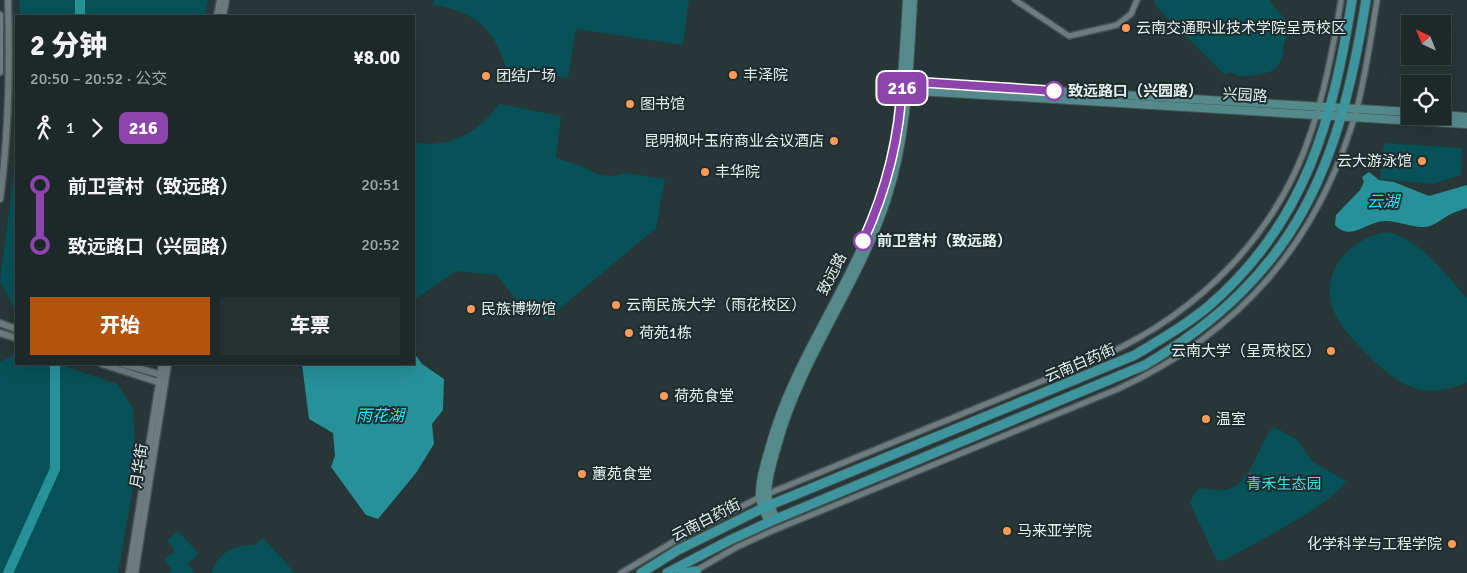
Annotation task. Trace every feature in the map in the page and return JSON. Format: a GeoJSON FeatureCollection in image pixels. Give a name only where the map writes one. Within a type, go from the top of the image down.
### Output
{"type":"FeatureCollection","features":[{"type":"Feature","properties":{"kind":"main road","name":"致远路"},"geometry":{"type":"LineString","coordinates":[[905,86],[907,0]]}},
{"type":"Feature","properties":{"kind":"main road","name":"致远路"},"geometry":{"type":"LineString","coordinates":[[772,521],[764,495],[768,452],[786,395],[856,256],[882,196],[891,162],[905,86],[913,0]]}},
{"type":"Feature","properties":{"kind":"main road","name":"云南白药街"},"geometry":{"type":"LineString","coordinates":[[641,573],[678,550],[733,521],[808,488],[1135,355],[1187,322],[1233,283],[1271,236],[1302,185],[1330,111],[1352,0]]}},
{"type":"Feature","properties":{"kind":"main road","name":"云南白药街"},"geometry":{"type":"LineString","coordinates":[[667,573],[772,521],[1145,365],[1178,346],[1209,323],[1242,293],[1286,241],[1321,176],[1344,112],[1353,76],[1366,0]]}},
{"type":"Feature","properties":{"kind":"main road","name":"兴园路"},"geometry":{"type":"LineString","coordinates":[[905,86],[1344,112],[1401,112]]}},
{"type":"Feature","properties":{"kind":"main road","name":"兴园路"},"geometry":{"type":"LineString","coordinates":[[1355,112],[1467,124]]}},
{"type":"Feature","properties":{"kind":"main road"},"geometry":{"type":"LineString","coordinates":[[1451,116],[1467,117]]}},
{"type":"Feature","properties":{"kind":"main road"},"geometry":{"type":"LineString","coordinates":[[808,488],[806,498],[814,503]]}},
{"type":"Feature","properties":{"kind":"main road"},"geometry":{"type":"LineString","coordinates":[[733,521],[741,527],[739,536]]}},
{"type":"Feature","properties":{"kind":"main road"},"geometry":{"type":"LineString","coordinates":[[683,573],[694,572]]}},
{"type":"Feature","properties":{"kind":"street"},"geometry":{"type":"LineString","coordinates":[[0,198],[8,113],[8,0]]}},
{"type":"Feature","properties":{"kind":"street"},"geometry":{"type":"LineString","coordinates":[[217,15],[220,0]]}},
{"type":"Feature","properties":{"kind":"street"},"geometry":{"type":"LineString","coordinates":[[223,15],[226,0]]}},
{"type":"Feature","properties":{"kind":"street"},"geometry":{"type":"LineString","coordinates":[[1015,0],[1069,36],[1117,25],[1131,14],[1137,0]]}},
{"type":"Feature","properties":{"kind":"street"},"geometry":{"type":"LineString","coordinates":[[621,573],[673,542],[764,495],[1103,356],[1132,343],[1186,308],[1212,286],[1258,234],[1289,184],[1303,153],[1318,110],[1331,59],[1341,0]]}},
{"type":"Feature","properties":{"kind":"street"},"geometry":{"type":"LineString","coordinates":[[694,572],[772,531],[1148,376],[1204,340],[1260,290],[1305,228],[1334,172],[1355,112],[1377,0]]}},
{"type":"Feature","properties":{"kind":"street"},"geometry":{"type":"LineString","coordinates":[[0,15],[0,72]]}},
{"type":"Feature","properties":{"kind":"street"},"geometry":{"type":"LineString","coordinates":[[0,323],[15,328]]}},
{"type":"Feature","properties":{"kind":"street"},"geometry":{"type":"LineString","coordinates":[[0,332],[15,338]]}},
{"type":"Feature","properties":{"kind":"street"},"geometry":{"type":"LineString","coordinates":[[106,365],[162,379]]}},
{"type":"Feature","properties":{"kind":"street"},"geometry":{"type":"LineString","coordinates":[[126,365],[162,379]]}},
{"type":"Feature","properties":{"kind":"street","name":"月华街"},"geometry":{"type":"LineString","coordinates":[[135,573],[162,379],[162,365]]}},
{"type":"Feature","properties":{"kind":"street","name":"月华街"},"geometry":{"type":"LineString","coordinates":[[129,573],[162,379],[168,365]]}},
{"type":"Feature","properties":{"kind":"green space"},"geometry":{"type":"Polygon","coordinates":[[[19,0],[208,0],[205,15],[20,15],[19,0]]]}},
{"type":"Feature","properties":{"kind":"green space"},"geometry":{"type":"Polygon","coordinates":[[[434,0],[689,0],[683,45],[576,29],[568,78],[506,68],[495,42],[480,24],[460,12],[433,5],[434,0]]]}},
{"type":"Feature","properties":{"kind":"green space"},"geometry":{"type":"Polygon","coordinates":[[[1155,0],[1269,0],[1293,29],[1288,35],[1280,62],[1276,68],[1268,72],[1248,76],[1239,76],[1230,72],[1224,74],[1155,5],[1155,0]]]}},
{"type":"Feature","properties":{"kind":"green space"},"geometry":{"type":"Polygon","coordinates":[[[499,104],[561,116],[556,158],[584,167],[597,174],[611,176],[626,173],[665,179],[656,228],[546,320],[536,308],[527,314],[497,275],[456,271],[415,299],[415,142],[440,143],[462,137],[472,131],[499,104]]]}},
{"type":"Feature","properties":{"kind":"green space","name":"云大游泳馆"},"geometry":{"type":"Polygon","coordinates":[[[1384,143],[1462,148],[1461,175],[1433,184],[1380,179],[1384,143]]]}},
{"type":"Feature","properties":{"kind":"green space"},"geometry":{"type":"Polygon","coordinates":[[[15,164],[15,310],[0,281],[15,164]]]}},
{"type":"Feature","properties":{"kind":"green space"},"geometry":{"type":"Polygon","coordinates":[[[1389,232],[1402,237],[1423,251],[1441,268],[1467,298],[1467,382],[1450,388],[1423,390],[1401,382],[1379,366],[1368,355],[1346,331],[1333,310],[1330,289],[1332,276],[1344,255],[1364,239],[1389,232]]]}},
{"type":"Feature","properties":{"kind":"green space"},"geometry":{"type":"Polygon","coordinates":[[[15,354],[15,365],[60,365],[117,384],[133,408],[136,469],[118,573],[0,573],[0,362],[15,354]]]}},
{"type":"Feature","properties":{"kind":"green space","name":"青禾生态园"},"geometry":{"type":"Polygon","coordinates":[[[1274,427],[1296,439],[1313,462],[1346,481],[1324,502],[1289,524],[1223,561],[1216,559],[1190,503],[1193,495],[1200,488],[1224,490],[1233,487],[1241,481],[1248,473],[1268,434],[1274,427]]]}},
{"type":"Feature","properties":{"kind":"green space"},"geometry":{"type":"Polygon","coordinates":[[[178,531],[199,554],[187,564],[195,573],[168,573],[172,569],[164,560],[175,550],[167,541],[178,531]]]}},
{"type":"Feature","properties":{"kind":"green space"},"geometry":{"type":"Polygon","coordinates":[[[263,538],[295,573],[211,573],[222,555],[240,546],[255,545],[263,538]]]}},
{"type":"Feature","properties":{"kind":"water","name":"云湖"},"geometry":{"type":"Polygon","coordinates":[[[1369,172],[1379,180],[1394,182],[1429,196],[1467,185],[1467,208],[1424,227],[1384,221],[1351,232],[1340,229],[1335,225],[1336,215],[1360,190],[1364,182],[1362,177],[1369,172]]]}},
{"type":"Feature","properties":{"kind":"water","name":"雨花湖"},"geometry":{"type":"Polygon","coordinates":[[[415,354],[422,364],[444,379],[443,410],[432,424],[434,444],[416,473],[378,519],[366,515],[331,467],[335,456],[333,433],[309,419],[302,365],[415,365],[415,354]]]}},
{"type":"Feature","properties":{"kind":"waterway"},"geometry":{"type":"LineString","coordinates":[[80,0],[80,15]]}},
{"type":"Feature","properties":{"kind":"waterway"},"geometry":{"type":"LineString","coordinates":[[8,573],[55,469],[55,367]]}},
{"type":"Feature","properties":{"kind":"bus line","name":"216"},"geometry":{"type":"LineString","coordinates":[[863,241],[882,196],[891,162],[902,81],[1054,91]]}},
{"type":"Feature","properties":{"kind":"place","name":"云南交通职业技术学院呈贡校区"},"geometry":{"type":"Point","coordinates":[1126,28]}},
{"type":"Feature","properties":{"kind":"place","name":"丰泽院"},"geometry":{"type":"Point","coordinates":[733,75]}},
{"type":"Feature","properties":{"kind":"place","name":"团结广场"},"geometry":{"type":"Point","coordinates":[486,76]}},
{"type":"Feature","properties":{"kind":"place","name":"致远路口（兴园路）"},"geometry":{"type":"Point","coordinates":[1054,91]}},
{"type":"Feature","properties":{"kind":"place","name":"图书馆"},"geometry":{"type":"Point","coordinates":[630,104]}},
{"type":"Feature","properties":{"kind":"place","name":"昆明枫叶玉府商业会议酒店"},"geometry":{"type":"Point","coordinates":[834,141]}},
{"type":"Feature","properties":{"kind":"place","name":"云大游泳馆"},"geometry":{"type":"Point","coordinates":[1422,161]}},
{"type":"Feature","properties":{"kind":"place","name":"丰华院"},"geometry":{"type":"Point","coordinates":[705,172]}},
{"type":"Feature","properties":{"kind":"place","name":"前卫营村（致远路）"},"geometry":{"type":"Point","coordinates":[863,241]}},
{"type":"Feature","properties":{"kind":"place","name":"云南民族大学（雨花校区）"},"geometry":{"type":"Point","coordinates":[616,305]}},
{"type":"Feature","properties":{"kind":"place","name":"民族博物馆"},"geometry":{"type":"Point","coordinates":[471,309]}},
{"type":"Feature","properties":{"kind":"place","name":"荷苑1栋"},"geometry":{"type":"Point","coordinates":[629,333]}},
{"type":"Feature","properties":{"kind":"place","name":"云南大学（呈贡校区）"},"geometry":{"type":"Point","coordinates":[1331,351]}},
{"type":"Feature","properties":{"kind":"place","name":"荷苑食堂"},"geometry":{"type":"Point","coordinates":[664,396]}},
{"type":"Feature","properties":{"kind":"place","name":"温室"},"geometry":{"type":"Point","coordinates":[1206,419]}},
{"type":"Feature","properties":{"kind":"place","name":"蕙苑食堂"},"geometry":{"type":"Point","coordinates":[582,474]}},
{"type":"Feature","properties":{"kind":"place","name":"马来亚学院"},"geometry":{"type":"Point","coordinates":[1007,531]}},
{"type":"Feature","properties":{"kind":"place","name":"化学科学与工程学院"},"geometry":{"type":"Point","coordinates":[1452,544]}}]}
